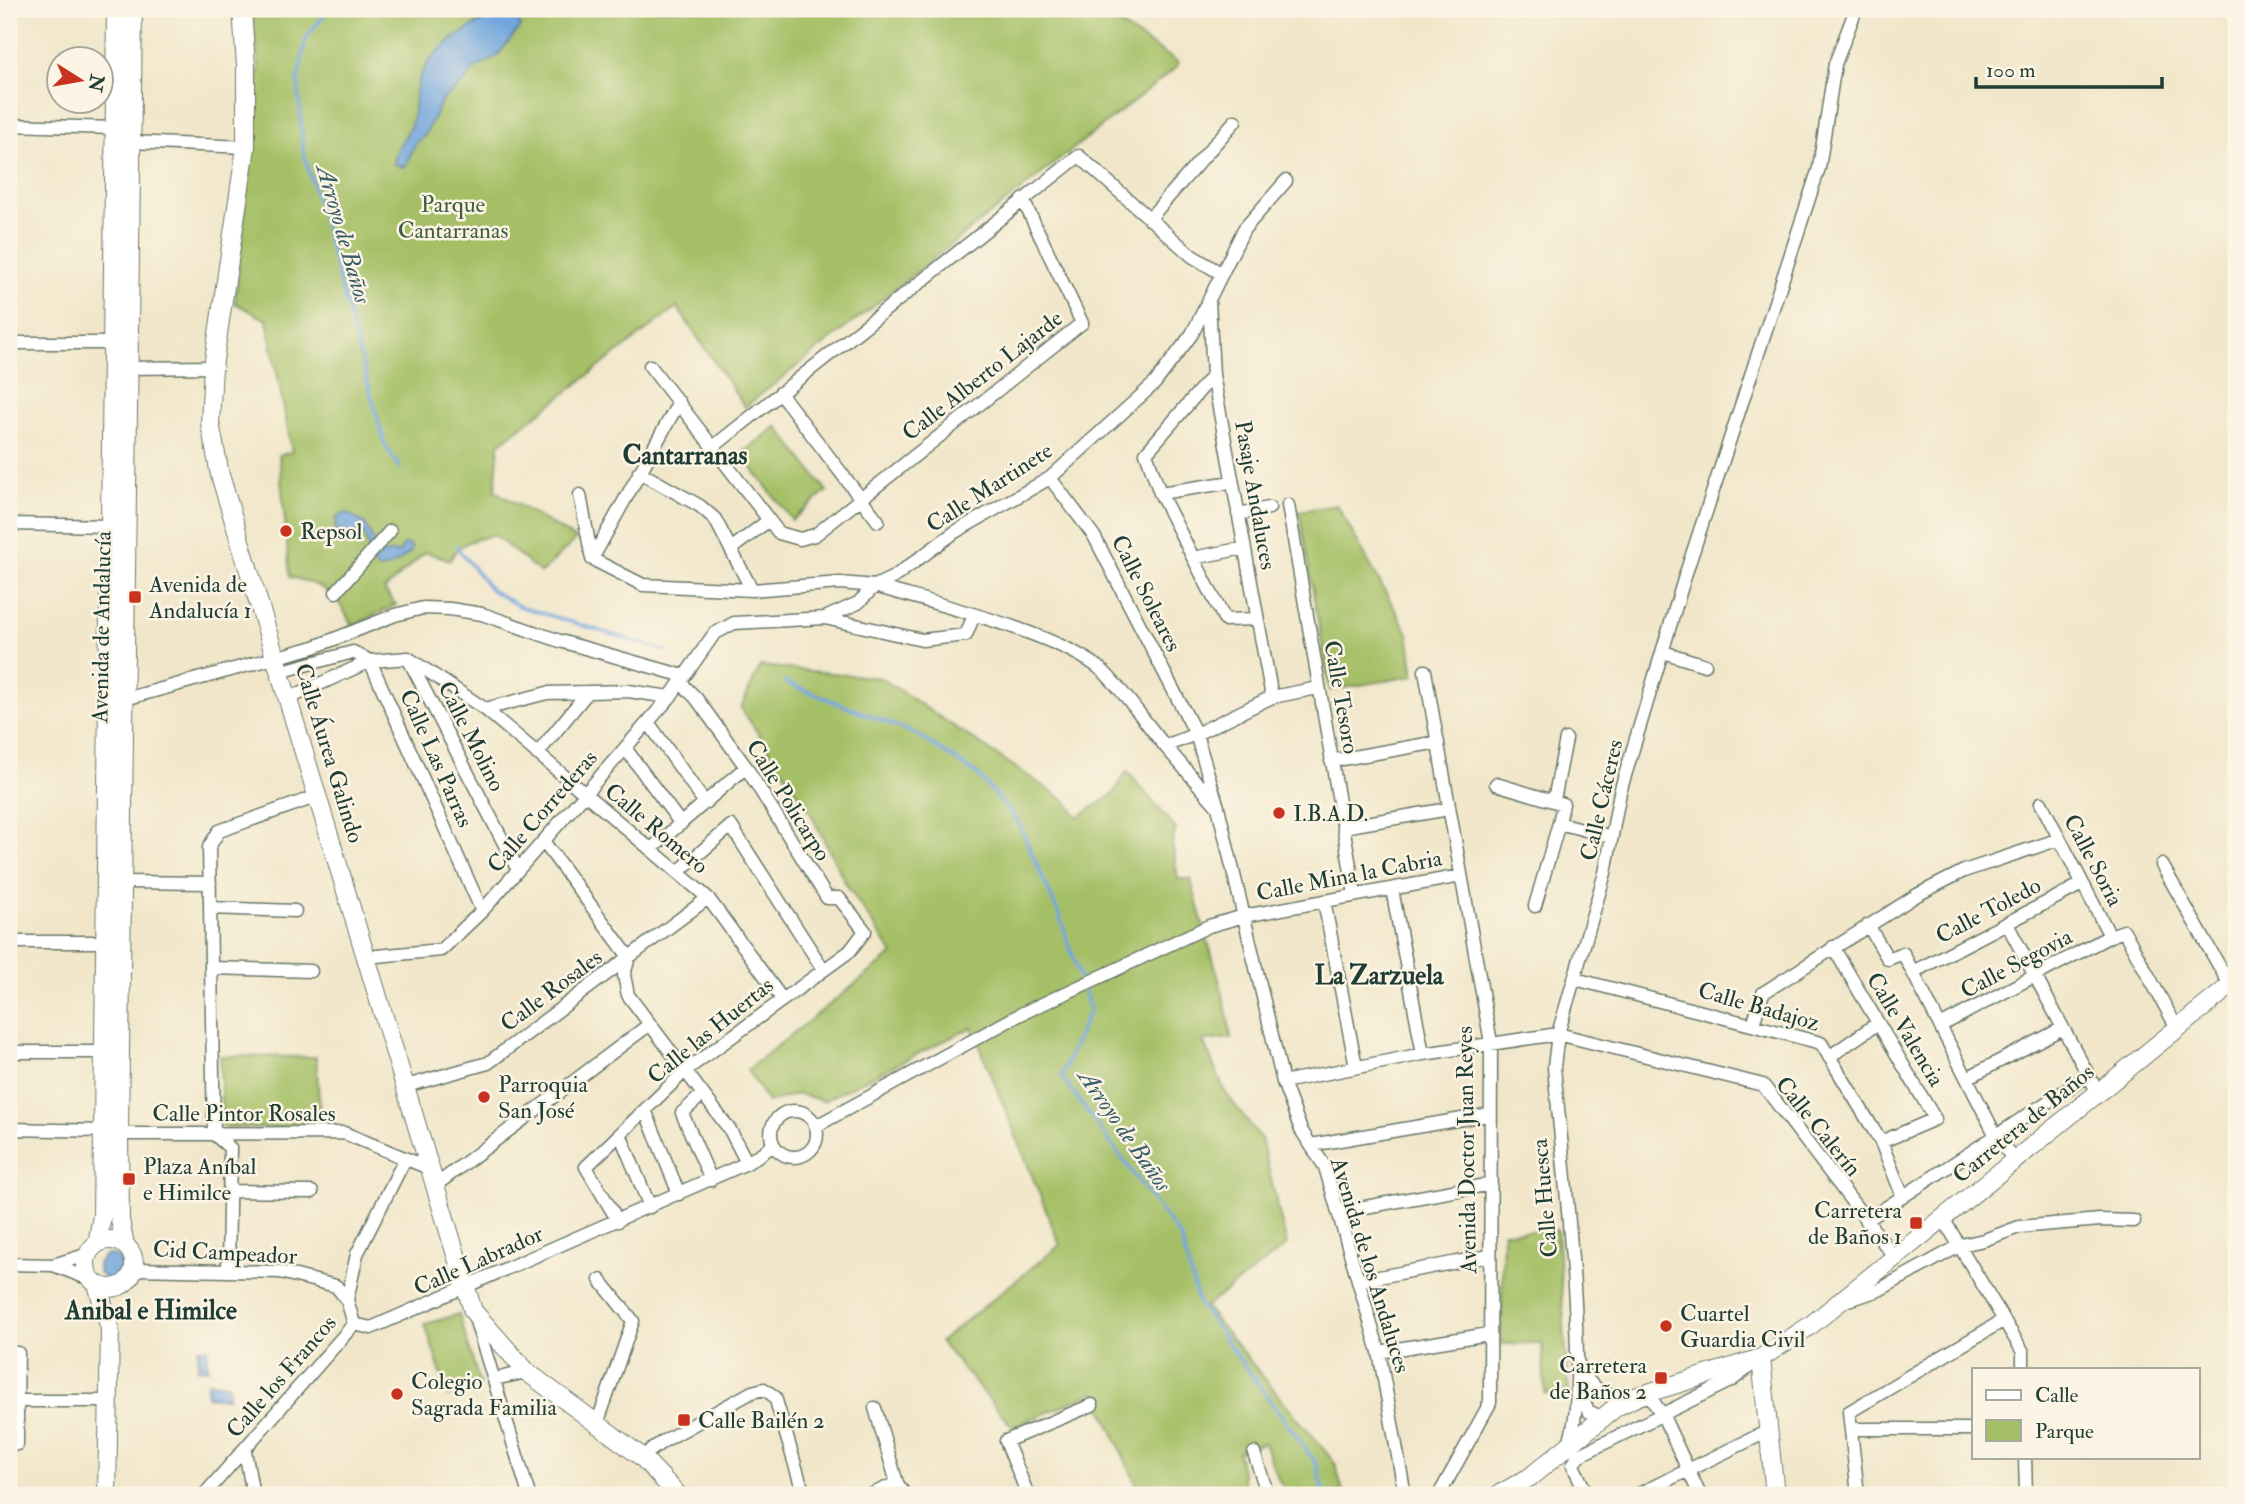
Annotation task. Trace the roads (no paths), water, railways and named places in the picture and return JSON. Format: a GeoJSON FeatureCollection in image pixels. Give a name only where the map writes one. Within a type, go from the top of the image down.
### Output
{"type":"FeatureCollection","features":[{"type":"Feature","properties":{"kind":"main road","name":"Avenida de Andalucía"},"geometry":{"type":"LineString","coordinates":[[116,9],[103,1052],[120,1220],[125,1245]]}},
{"type":"Feature","properties":{"kind":"main road","name":"Avenida de Andalucía"},"geometry":{"type":"LineString","coordinates":[[93,1249],[102,1216],[111,1132],[122,882],[133,9]]}},
{"type":"Feature","properties":{"kind":"main road","name":"Calle Áurea Galindo"},"geometry":{"type":"LineString","coordinates":[[242,9],[246,66],[246,147],[213,367],[210,423],[220,475],[473,1311]]}},
{"type":"Feature","properties":{"kind":"main road","name":"Carretera de Baños"},"geometry":{"type":"LineString","coordinates":[[1498,1495],[1567,1459],[1604,1417],[1639,1396],[1761,1358],[1840,1303],[2233,983]]}},
{"type":"Feature","properties":{"kind":"main road"},"geometry":{"type":"LineString","coordinates":[[107,1495],[110,1329],[129,1276],[132,1256],[125,1245],[111,1240],[93,1249],[86,1266],[110,1329]]}},
{"type":"Feature","properties":{"kind":"main road"},"geometry":{"type":"LineString","coordinates":[[94,1282],[112,1288],[129,1276]]}},
{"type":"Feature","properties":{"kind":"main road"},"geometry":{"type":"LineString","coordinates":[[473,1311],[527,1372],[642,1457],[670,1493]]}},
{"type":"Feature","properties":{"kind":"main road"},"geometry":{"type":"LineString","coordinates":[[1761,1358],[1775,1495]]}},
{"type":"Feature","properties":{"kind":"street","name":"Calle Cáceres"},"geometry":{"type":"LineString","coordinates":[[1559,1034],[1605,873],[1620,792],[1685,576],[1819,168],[1835,64],[1856,9]]}},
{"type":"Feature","properties":{"kind":"street"},"geometry":{"type":"LineString","coordinates":[[1149,219],[1235,121]]}},
{"type":"Feature","properties":{"kind":"street"},"geometry":{"type":"LineString","coordinates":[[9,125],[114,128]]}},
{"type":"Feature","properties":{"kind":"street"},"geometry":{"type":"LineString","coordinates":[[131,142],[246,147]]}},
{"type":"Feature","properties":{"kind":"street"},"geometry":{"type":"LineString","coordinates":[[713,447],[1079,156],[1192,256],[1222,274]]}},
{"type":"Feature","properties":{"kind":"street","name":"Calle Martinete"},"geometry":{"type":"LineString","coordinates":[[825,618],[858,603],[875,586],[894,577],[955,532],[1049,478],[1155,383],[1192,334],[1244,229],[1286,181]]}},
{"type":"Feature","properties":{"kind":"street","name":"Calle Alberto Lajarde"},"geometry":{"type":"LineString","coordinates":[[769,520],[779,533],[800,539],[814,535],[1082,323],[1023,200]]}},
{"type":"Feature","properties":{"kind":"street","name":"Pasaje Andaluces"},"geometry":{"type":"LineString","coordinates":[[1209,299],[1213,375],[1272,697]]}},
{"type":"Feature","properties":{"kind":"street"},"geometry":{"type":"LineString","coordinates":[[9,343],[111,343]]}},
{"type":"Feature","properties":{"kind":"street"},"geometry":{"type":"LineString","coordinates":[[650,366],[769,520],[731,549]]}},
{"type":"Feature","properties":{"kind":"street"},"geometry":{"type":"LineString","coordinates":[[128,368],[213,367]]}},
{"type":"Feature","properties":{"kind":"street"},"geometry":{"type":"LineString","coordinates":[[1213,375],[1146,453],[1160,493],[1225,621],[1257,619]]}},
{"type":"Feature","properties":{"kind":"street"},"geometry":{"type":"LineString","coordinates":[[780,393],[878,520]]}},
{"type":"Feature","properties":{"kind":"street"},"geometry":{"type":"LineString","coordinates":[[592,559],[679,402]]}},
{"type":"Feature","properties":{"kind":"street"},"geometry":{"type":"LineString","coordinates":[[639,472],[715,519],[752,590]]}},
{"type":"Feature","properties":{"kind":"street","name":"Calle Soleares"},"geometry":{"type":"LineString","coordinates":[[1049,478],[1094,536],[1196,734],[1218,807]]}},
{"type":"Feature","properties":{"kind":"street"},"geometry":{"type":"LineString","coordinates":[[1160,493],[1232,482]]}},
{"type":"Feature","properties":{"kind":"street"},"geometry":{"type":"LineString","coordinates":[[580,495],[592,559]]}},
{"type":"Feature","properties":{"kind":"street","name":"Calle Tesoro"},"geometry":{"type":"LineString","coordinates":[[1288,505],[1355,895]]}},
{"type":"Feature","properties":{"kind":"street"},"geometry":{"type":"LineString","coordinates":[[1238,514],[1269,508]]}},
{"type":"Feature","properties":{"kind":"street"},"geometry":{"type":"LineString","coordinates":[[9,524],[110,526]]}},
{"type":"Feature","properties":{"kind":"street"},"geometry":{"type":"LineString","coordinates":[[336,592],[390,531]]}},
{"type":"Feature","properties":{"kind":"street"},"geometry":{"type":"LineString","coordinates":[[1193,558],[1244,548]]}},
{"type":"Feature","properties":{"kind":"street"},"geometry":{"type":"LineString","coordinates":[[592,559],[643,585],[752,590],[840,583],[875,586],[974,615],[1071,651],[1102,671],[1218,807]]}},
{"type":"Feature","properties":{"kind":"street"},"geometry":{"type":"LineString","coordinates":[[277,665],[395,615],[423,608],[450,608],[482,614],[682,679]]}},
{"type":"Feature","properties":{"kind":"street"},"geometry":{"type":"LineString","coordinates":[[825,618],[922,640],[966,635],[974,615]]}},
{"type":"Feature","properties":{"kind":"street","name":"Calle Correderas"},"geometry":{"type":"LineString","coordinates":[[366,957],[441,950],[482,911],[670,697],[714,634],[734,623],[825,618]]}},
{"type":"Feature","properties":{"kind":"street"},"geometry":{"type":"LineString","coordinates":[[125,699],[327,656],[353,652],[370,661]]}},
{"type":"Feature","properties":{"kind":"street"},"geometry":{"type":"LineString","coordinates":[[1663,652],[1705,665]]}},
{"type":"Feature","properties":{"kind":"street"},"geometry":{"type":"LineString","coordinates":[[287,699],[370,661],[408,658]]}},
{"type":"Feature","properties":{"kind":"street","name":"Calle Romero"},"geometry":{"type":"LineString","coordinates":[[408,658],[485,709],[584,795],[679,871],[708,898],[782,999]]}},
{"type":"Feature","properties":{"kind":"street","name":"Calle Molino"},"geometry":{"type":"LineString","coordinates":[[408,658],[518,870]]}},
{"type":"Feature","properties":{"kind":"street","name":"Calle Las Parras"},"geometry":{"type":"LineString","coordinates":[[370,661],[482,911]]}},
{"type":"Feature","properties":{"kind":"street","name":"Avenida Doctor Juan Reyes"},"geometry":{"type":"LineString","coordinates":[[1425,671],[1490,1043],[1490,1403],[1439,1495]]}},
{"type":"Feature","properties":{"kind":"street","name":"Calle Policarpo"},"geometry":{"type":"LineString","coordinates":[[682,679],[746,767],[827,898],[839,898],[865,932]]}},
{"type":"Feature","properties":{"kind":"street"},"geometry":{"type":"LineString","coordinates":[[1165,746],[1272,697],[1318,688]]}},
{"type":"Feature","properties":{"kind":"street"},"geometry":{"type":"LineString","coordinates":[[485,709],[547,693],[628,691],[670,697]]}},
{"type":"Feature","properties":{"kind":"street"},"geometry":{"type":"LineString","coordinates":[[537,754],[588,692]]}},
{"type":"Feature","properties":{"kind":"street"},"geometry":{"type":"LineString","coordinates":[[648,722],[705,803]]}},
{"type":"Feature","properties":{"kind":"street"},"geometry":{"type":"LineString","coordinates":[[1554,800],[1566,739]]}},
{"type":"Feature","properties":{"kind":"street"},"geometry":{"type":"LineString","coordinates":[[1331,761],[1438,741]]}},
{"type":"Feature","properties":{"kind":"street"},"geometry":{"type":"LineString","coordinates":[[625,748],[681,824]]}},
{"type":"Feature","properties":{"kind":"street"},"geometry":{"type":"LineString","coordinates":[[651,849],[746,767]]}},
{"type":"Feature","properties":{"kind":"street"},"geometry":{"type":"LineString","coordinates":[[1496,784],[1563,804],[1535,906]]}},
{"type":"Feature","properties":{"kind":"street"},"geometry":{"type":"LineString","coordinates":[[228,1270],[230,1148],[215,1134],[209,847],[219,831],[318,796]]}},
{"type":"Feature","properties":{"kind":"street","name":"Calle Soria"},"geometry":{"type":"LineString","coordinates":[[2041,803],[2057,840],[2110,936],[2124,930],[2178,1028]]}},
{"type":"Feature","properties":{"kind":"street","name":"Avenida de los Andaluces"},"geometry":{"type":"LineString","coordinates":[[1218,807],[1283,1082],[1301,1130],[1325,1167],[1379,1352],[1405,1495]]}},
{"type":"Feature","properties":{"kind":"street"},"geometry":{"type":"LineString","coordinates":[[1343,827],[1449,809]]}},
{"type":"Feature","properties":{"kind":"street"},"geometry":{"type":"LineString","coordinates":[[1559,823],[1612,837]]}},
{"type":"Feature","properties":{"kind":"street"},"geometry":{"type":"LineString","coordinates":[[679,871],[732,826],[823,969]]}},
{"type":"Feature","properties":{"kind":"street"},"geometry":{"type":"LineString","coordinates":[[1754,1024],[1763,993],[1868,925],[1964,871],[2057,840]]}},
{"type":"Feature","properties":{"kind":"street"},"geometry":{"type":"LineString","coordinates":[[543,841],[629,957],[624,975],[628,995],[730,1130],[747,1163]]}},
{"type":"Feature","properties":{"kind":"street"},"geometry":{"type":"LineString","coordinates":[[2162,865],[2233,983]]}},
{"type":"Feature","properties":{"kind":"street","name":"Calle Mina la Cabria"},"geometry":{"type":"LineString","coordinates":[[816,1126],[1021,1014],[1209,926],[1244,916],[1461,876]]}},
{"type":"Feature","properties":{"kind":"street"},"geometry":{"type":"LineString","coordinates":[[122,882],[210,883]]}},
{"type":"Feature","properties":{"kind":"street","name":"Calle Toledo"},"geometry":{"type":"LineString","coordinates":[[1913,972],[2082,884]]}},
{"type":"Feature","properties":{"kind":"street"},"geometry":{"type":"LineString","coordinates":[[1392,888],[1423,1054]]}},
{"type":"Feature","properties":{"kind":"street","name":"Calle Rosales"},"geometry":{"type":"LineString","coordinates":[[406,1086],[488,1063],[708,898]]}},
{"type":"Feature","properties":{"kind":"street"},"geometry":{"type":"LineString","coordinates":[[1324,901],[1356,1066]]}},
{"type":"Feature","properties":{"kind":"street"},"geometry":{"type":"LineString","coordinates":[[210,908],[295,911]]}},
{"type":"Feature","properties":{"kind":"street"},"geometry":{"type":"LineString","coordinates":[[2007,923],[2098,1093]]}},
{"type":"Feature","properties":{"kind":"street"},"geometry":{"type":"LineString","coordinates":[[1868,925],[1888,959],[1903,953],[1996,1136],[2015,1161]]}},
{"type":"Feature","properties":{"kind":"street","name":"Calle las Huertas"},"geometry":{"type":"LineString","coordinates":[[618,1221],[586,1167],[686,1070],[850,951],[865,932]]}},
{"type":"Feature","properties":{"kind":"street","name":"Calle Segovia"},"geometry":{"type":"LineString","coordinates":[[1940,1026],[2110,936]]}},
{"type":"Feature","properties":{"kind":"street"},"geometry":{"type":"LineString","coordinates":[[9,942],[105,942]]}},
{"type":"Feature","properties":{"kind":"street","name":"Calle Valencia"},"geometry":{"type":"LineString","coordinates":[[1833,947],[1935,1119],[1881,1142]]}},
{"type":"Feature","properties":{"kind":"street"},"geometry":{"type":"LineString","coordinates":[[211,968],[312,971]]}},
{"type":"Feature","properties":{"kind":"street","name":"Calle Badajoz"},"geometry":{"type":"LineString","coordinates":[[1574,979],[1821,1043],[1881,1142],[1903,1197]]}},
{"type":"Feature","properties":{"kind":"street"},"geometry":{"type":"LineString","coordinates":[[1829,1056],[1878,1023]]}},
{"type":"Feature","properties":{"kind":"street"},"geometry":{"type":"LineString","coordinates":[[434,1177],[650,1024]]}},
{"type":"Feature","properties":{"kind":"street"},"geometry":{"type":"LineString","coordinates":[[1967,1078],[2063,1028]]}},
{"type":"Feature","properties":{"kind":"street"},"geometry":{"type":"LineString","coordinates":[[1283,1082],[1423,1054],[1559,1034]]}},
{"type":"Feature","properties":{"kind":"street","name":"Calle Calerín"},"geometry":{"type":"LineString","coordinates":[[1559,1034],[1763,1085],[1896,1259]]}},
{"type":"Feature","properties":{"kind":"street","name":"Calle Huesca"},"geometry":{"type":"LineString","coordinates":[[1559,1034],[1553,1067],[1578,1359],[1574,1432],[1567,1459]]}},
{"type":"Feature","properties":{"kind":"street"},"geometry":{"type":"LineString","coordinates":[[9,1052],[103,1052]]}},
{"type":"Feature","properties":{"kind":"street","name":"Carretera de Baños"},"geometry":{"type":"LineString","coordinates":[[1867,1220],[2089,1075]]}},
{"type":"Feature","properties":{"kind":"street"},"geometry":{"type":"LineString","coordinates":[[703,1094],[682,1113],[710,1180]]}},
{"type":"Feature","properties":{"kind":"street"},"geometry":{"type":"LineString","coordinates":[[645,1110],[680,1194]]}},
{"type":"Feature","properties":{"kind":"street"},"geometry":{"type":"LineString","coordinates":[[801,1111],[809,1116],[816,1126],[817,1140],[805,1154],[788,1156],[774,1145],[772,1127],[783,1113],[801,1111]]}},
{"type":"Feature","properties":{"kind":"street"},"geometry":{"type":"LineString","coordinates":[[1311,1145],[1491,1114]]}},
{"type":"Feature","properties":{"kind":"street"},"geometry":{"type":"LineString","coordinates":[[9,1129],[111,1132]]}},
{"type":"Feature","properties":{"kind":"street","name":"Calle Pintor Rosales"},"geometry":{"type":"LineString","coordinates":[[111,1132],[344,1133],[405,1159],[434,1177]]}},
{"type":"Feature","properties":{"kind":"street"},"geometry":{"type":"LineString","coordinates":[[620,1134],[650,1207]]}},
{"type":"Feature","properties":{"kind":"street","name":"Calle Labrador"},"geometry":{"type":"LineString","coordinates":[[354,1324],[371,1328],[467,1289],[747,1163],[774,1145]]}},
{"type":"Feature","properties":{"kind":"street","name":"Calle los Francos"},"geometry":{"type":"LineString","coordinates":[[204,1495],[354,1324],[347,1300],[357,1254],[405,1159]]}},
{"type":"Feature","properties":{"kind":"street"},"geometry":{"type":"LineString","coordinates":[[1338,1212],[1490,1184]]}},
{"type":"Feature","properties":{"kind":"street"},"geometry":{"type":"LineString","coordinates":[[230,1191],[312,1192]]}},
{"type":"Feature","properties":{"kind":"street"},"geometry":{"type":"LineString","coordinates":[[1944,1220],[2023,1352],[2023,1368]]}},
{"type":"Feature","properties":{"kind":"street","name":"Carretera de Baños"},"geometry":{"type":"LineString","coordinates":[[1840,1303],[1879,1290],[1961,1245],[2019,1227],[2100,1220],[2134,1221]]}},
{"type":"Feature","properties":{"kind":"street"},"geometry":{"type":"LineString","coordinates":[[53,1265],[93,1249]]}},
{"type":"Feature","properties":{"kind":"street"},"geometry":{"type":"LineString","coordinates":[[1358,1281],[1489,1256]]}},
{"type":"Feature","properties":{"kind":"street"},"geometry":{"type":"LineString","coordinates":[[9,1264],[53,1265],[94,1282]]}},
{"type":"Feature","properties":{"kind":"street","name":"Cid Campeador"},"geometry":{"type":"LineString","coordinates":[[129,1276],[228,1270],[280,1272],[336,1286],[347,1300]]}},
{"type":"Feature","properties":{"kind":"street"},"geometry":{"type":"LineString","coordinates":[[597,1424],[633,1321],[600,1280]]}},
{"type":"Feature","properties":{"kind":"street","name":"Calle Áurea Galindo"},"geometry":{"type":"LineString","coordinates":[[473,1311],[529,1495]]}},
{"type":"Feature","properties":{"kind":"street"},"geometry":{"type":"LineString","coordinates":[[1858,1495],[1849,1412],[2004,1320]]}},
{"type":"Feature","properties":{"kind":"street"},"geometry":{"type":"LineString","coordinates":[[1379,1352],[1489,1334]]}},
{"type":"Feature","properties":{"kind":"street"},"geometry":{"type":"LineString","coordinates":[[9,1353],[18,1353],[17,1444],[9,1444]]}},
{"type":"Feature","properties":{"kind":"street"},"geometry":{"type":"LineString","coordinates":[[1586,1495],[1567,1459],[1732,1380],[1761,1358]]}},
{"type":"Feature","properties":{"kind":"street","name":"Calle Huesca"},"geometry":{"type":"LineString","coordinates":[[1577,1378],[1586,1409],[1595,1416],[1604,1417],[1601,1391],[1585,1377],[1578,1359]]}},
{"type":"Feature","properties":{"kind":"street"},"geometry":{"type":"LineString","coordinates":[[494,1379],[527,1372]]}},
{"type":"Feature","properties":{"kind":"street"},"geometry":{"type":"LineString","coordinates":[[642,1457],[662,1442],[764,1388],[775,1397],[804,1495]]}},
{"type":"Feature","properties":{"kind":"street"},"geometry":{"type":"LineString","coordinates":[[1601,1391],[1639,1396],[1662,1414],[1700,1495]]}},
{"type":"Feature","properties":{"kind":"street"},"geometry":{"type":"LineString","coordinates":[[17,1401],[108,1401]]}},
{"type":"Feature","properties":{"kind":"street"},"geometry":{"type":"LineString","coordinates":[[1028,1495],[1006,1441],[1092,1405]]}},
{"type":"Feature","properties":{"kind":"street"},"geometry":{"type":"LineString","coordinates":[[875,1408],[897,1483],[905,1495]]}},
{"type":"Feature","properties":{"kind":"street"},"geometry":{"type":"LineString","coordinates":[[1851,1429],[1972,1429]]}},
{"type":"Feature","properties":{"kind":"street"},"geometry":{"type":"LineString","coordinates":[[1637,1495],[1768,1431]]}},
{"type":"Feature","properties":{"kind":"street"},"geometry":{"type":"LineString","coordinates":[[245,1451],[253,1495]]}},
{"type":"Feature","properties":{"kind":"street"},"geometry":{"type":"LineString","coordinates":[[1254,1453],[1268,1495]]}},
{"type":"Feature","properties":{"kind":"street"},"geometry":{"type":"LineString","coordinates":[[2025,1458],[2026,1495]]}},
{"type":"Feature","properties":{"kind":"street"},"geometry":{"type":"LineString","coordinates":[[870,1495],[897,1483]]}},
{"type":"Feature","properties":{"kind":"water"},"geometry":{"type":"Polygon","coordinates":[[[494,14],[519,19],[520,27],[497,56],[473,70],[465,82],[442,100],[425,135],[415,144],[405,167],[394,164],[398,148],[411,125],[417,87],[429,62],[448,43],[494,14]]]}},
{"type":"Feature","properties":{"kind":"water"},"geometry":{"type":"Polygon","coordinates":[[[347,513],[365,524],[380,554],[399,552],[405,544],[411,546],[411,552],[390,567],[378,569],[374,565],[364,534],[347,535],[335,529],[337,517],[347,513]]]}},
{"type":"Feature","properties":{"kind":"water"},"geometry":{"type":"Polygon","coordinates":[[[105,1255],[115,1255],[122,1262],[122,1272],[115,1279],[105,1279],[98,1272],[98,1262],[105,1255]]]}},
{"type":"Feature","properties":{"kind":"water"},"geometry":{"type":"Polygon","coordinates":[[[198,1348],[208,1348],[208,1369],[198,1368],[198,1348]]]}},
{"type":"Feature","properties":{"kind":"water"},"geometry":{"type":"Polygon","coordinates":[[[207,1382],[229,1384],[228,1398],[207,1396],[207,1382]]]}},
{"type":"Feature","properties":{"kind":"waterway","name":"Arroyo de Baños"},"geometry":{"type":"LineString","coordinates":[[329,9],[306,38],[298,79],[303,150],[385,445],[400,468]]}},
{"type":"Feature","properties":{"kind":"waterway","name":"Arroyo de Baños"},"geometry":{"type":"LineString","coordinates":[[456,546],[491,590],[519,606],[666,651]]}},
{"type":"Feature","properties":{"kind":"waterway","name":"Arroyo de Baños"},"geometry":{"type":"LineString","coordinates":[[784,682],[916,734],[978,775],[1017,820],[1059,914],[1090,1009],[1061,1076],[1181,1238],[1198,1302],[1316,1463],[1325,1495]]}},
{"type":"Feature","properties":{"kind":"place","name":"Repsol"},"geometry":{"type":"Point","coordinates":[286,531]}},
{"type":"Feature","properties":{"kind":"place","name":"Avenida de Andalucía 1"},"geometry":{"type":"Point","coordinates":[135,597]}},
{"type":"Feature","properties":{"kind":"place","name":"I.B.A.D."},"geometry":{"type":"Point","coordinates":[1279,813]}},
{"type":"Feature","properties":{"kind":"place","name":"Parroquia San José"},"geometry":{"type":"Point","coordinates":[484,1097]}},
{"type":"Feature","properties":{"kind":"place","name":"Plaza Aníbal e Himilce"},"geometry":{"type":"Point","coordinates":[129,1179]}},
{"type":"Feature","properties":{"kind":"place","name":"Carretera de Baños 1"},"geometry":{"type":"Point","coordinates":[1916,1223]}},
{"type":"Feature","properties":{"kind":"place","name":"Cuartel Guardia Civil"},"geometry":{"type":"Point","coordinates":[1666,1326]}},
{"type":"Feature","properties":{"kind":"place","name":"Carretera de Baños 2"},"geometry":{"type":"Point","coordinates":[1661,1378]}},
{"type":"Feature","properties":{"kind":"place","name":"Colegio Sagrada Familia"},"geometry":{"type":"Point","coordinates":[397,1394]}},
{"type":"Feature","properties":{"kind":"place","name":"Calle Bailén 2"},"geometry":{"type":"Point","coordinates":[684,1420]}},
{"type":"Feature","properties":{"kind":"district","name":"Cantarranas"},"geometry":{"type":"Point","coordinates":[685,455]}},
{"type":"Feature","properties":{"kind":"district","name":"La Zarzuela"},"geometry":{"type":"Point","coordinates":[1379,975]}},
{"type":"Feature","properties":{"kind":"district","name":"Anibal e Himilce"},"geometry":{"type":"Point","coordinates":[151,1310]}},
{"type":"Feature","properties":{"kind":"park label","name":"Parque Cantarranas"},"geometry":{"type":"Point","coordinates":[453,217]}}]}
